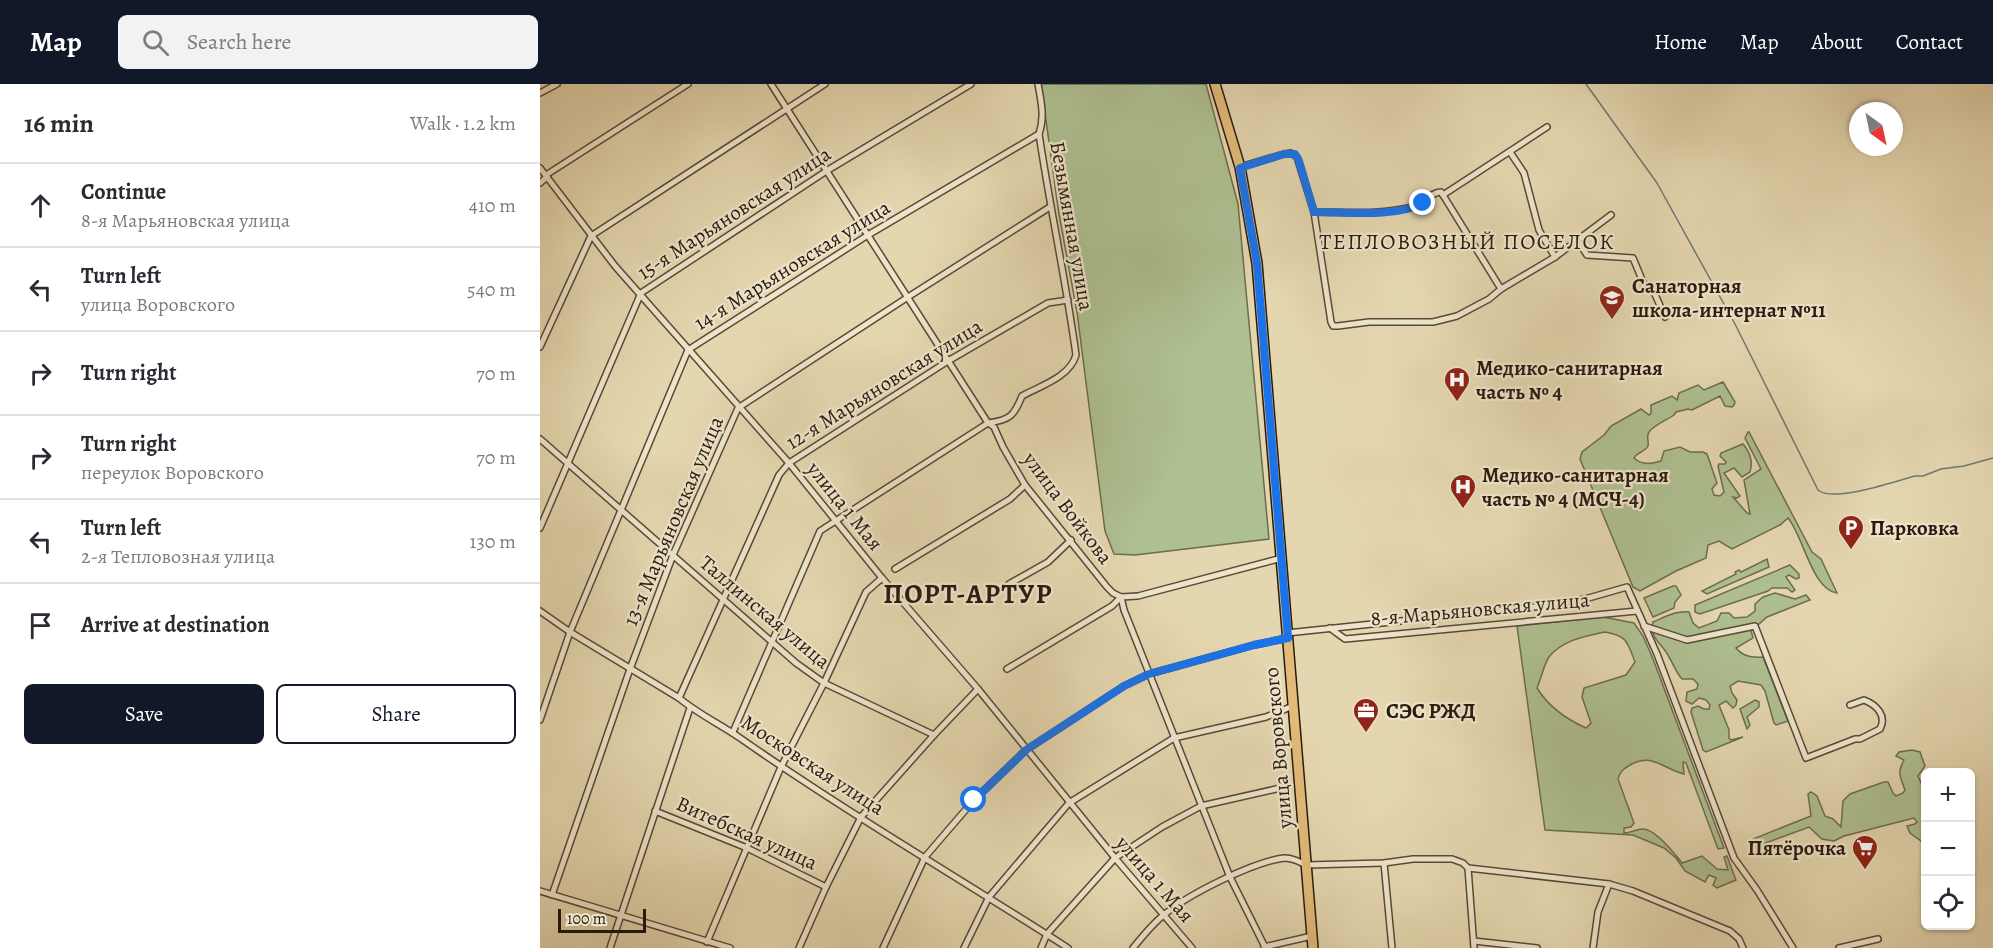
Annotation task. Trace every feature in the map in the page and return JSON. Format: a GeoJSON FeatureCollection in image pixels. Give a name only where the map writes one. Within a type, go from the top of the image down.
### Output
{"type":"FeatureCollection","features":[{"type":"Feature","properties":{"kind":"main road","name":"улица Воровского"},"geometry":{"type":"LineString","coordinates":[[1215,84],[1240,168],[1257,263],[1313,948]]}},
{"type":"Feature","properties":{"kind":"street"},"geometry":{"type":"LineString","coordinates":[[540,93],[557,84]]}},
{"type":"Feature","properties":{"kind":"street"},"geometry":{"type":"LineString","coordinates":[[540,183],[546,176],[688,84]]}},
{"type":"Feature","properties":{"kind":"street","name":"улица Войкова"},"geometry":{"type":"LineString","coordinates":[[771,84],[988,423],[994,427],[1025,485],[1107,587],[1121,597],[1124,610],[1230,877],[1264,947]]}},
{"type":"Feature","properties":{"kind":"street"},"geometry":{"type":"LineString","coordinates":[[540,347],[591,236],[825,84]]}},
{"type":"Feature","properties":{"kind":"street","name":"15-я Марьяновская улица"},"geometry":{"type":"LineString","coordinates":[[540,528],[641,293],[828,170],[970,84]]}},
{"type":"Feature","properties":{"kind":"street","name":"Безымянная улица"},"geometry":{"type":"LineString","coordinates":[[1002,421],[1014,414],[1022,396],[1066,371],[1074,363],[1076,355],[1039,134],[1042,125],[1042,108],[1038,84]]}},
{"type":"Feature","properties":{"kind":"street"},"geometry":{"type":"LineString","coordinates":[[1443,195],[1547,127]]}},
{"type":"Feature","properties":{"kind":"street","name":"14-я Марьяновская улица"},"geometry":{"type":"LineString","coordinates":[[540,720],[570,632],[688,350],[868,235],[1039,134]]}},
{"type":"Feature","properties":{"kind":"street"},"geometry":{"type":"LineString","coordinates":[[1510,152],[1524,173],[1539,230],[1555,257]]}},
{"type":"Feature","properties":{"kind":"street"},"geometry":{"type":"LineString","coordinates":[[1240,168],[1284,154],[1295,154],[1314,212],[1327,303],[1333,326],[1369,322],[1446,320],[1489,299],[1501,289],[1555,257],[1611,215]]}},
{"type":"Feature","properties":{"kind":"street","name":"улица 1 Мая"},"geometry":{"type":"LineString","coordinates":[[540,168],[615,266],[641,293],[738,408],[789,463],[882,578],[978,689],[1069,803],[1192,948]]}},
{"type":"Feature","properties":{"kind":"street"},"geometry":{"type":"LineString","coordinates":[[1314,212],[1386,212],[1417,206],[1438,191],[1443,195],[1501,289]]}},
{"type":"Feature","properties":{"kind":"street","name":"13-я Марьяновская улица"},"geometry":{"type":"LineString","coordinates":[[552,895],[630,669],[673,555],[738,408],[1050,207]]}},
{"type":"Feature","properties":{"kind":"street"},"geometry":{"type":"LineString","coordinates":[[1577,240],[1587,255],[1633,258],[1645,287],[1654,292],[1665,317]]}},
{"type":"Feature","properties":{"kind":"street","name":"12-я Марьяновская улица"},"geometry":{"type":"LineString","coordinates":[[679,698],[779,475],[789,463],[948,360],[1048,303],[1068,300]]}},
{"type":"Feature","properties":{"kind":"street"},"geometry":{"type":"LineString","coordinates":[[733,732],[820,531],[988,423],[1002,421]]}},
{"type":"Feature","properties":{"kind":"street"},"geometry":{"type":"LineString","coordinates":[[997,432],[1002,421]]}},
{"type":"Feature","properties":{"kind":"street","name":"Таллинская улица"},"geometry":{"type":"LineString","coordinates":[[540,439],[772,644],[824,683],[934,735]]}},
{"type":"Feature","properties":{"kind":"street"},"geometry":{"type":"LineString","coordinates":[[895,569],[1010,499],[1025,485]]}},
{"type":"Feature","properties":{"kind":"street"},"geometry":{"type":"LineString","coordinates":[[1009,584],[1048,562],[1071,540]]}},
{"type":"Feature","properties":{"kind":"street"},"geometry":{"type":"LineString","coordinates":[[1007,669],[1112,606],[1121,597],[1138,596],[1281,558]]}},
{"type":"Feature","properties":{"kind":"street"},"geometry":{"type":"LineString","coordinates":[[707,942],[781,766],[824,683],[866,592],[882,578]]}},
{"type":"Feature","properties":{"kind":"street","name":"8-я Марьяновская улица"},"geometry":{"type":"LineString","coordinates":[[884,948],[925,857],[974,800],[1026,750],[1124,686],[1149,674],[1288,636],[1330,628],[1543,606],[1585,599],[1627,587],[1637,611],[1344,639],[1330,628]]}},
{"type":"Feature","properties":{"kind":"street","name":"Московская улица"},"geometry":{"type":"LineString","coordinates":[[540,611],[570,632],[679,698],[690,708],[733,732],[781,766],[1068,948]]}},
{"type":"Feature","properties":{"kind":"street"},"geometry":{"type":"LineString","coordinates":[[1637,611],[1665,675],[1734,858],[1793,948]]}},
{"type":"Feature","properties":{"kind":"street"},"geometry":{"type":"LineString","coordinates":[[1644,626],[1687,640],[1755,626],[1806,758],[1860,739],[1880,729],[1882,715],[1870,702],[1864,700],[1850,705]]}},
{"type":"Feature","properties":{"kind":"street"},"geometry":{"type":"LineString","coordinates":[[799,948],[826,886],[861,817],[978,689]]}},
{"type":"Feature","properties":{"kind":"street"},"geometry":{"type":"LineString","coordinates":[[964,948],[989,897],[1069,803],[1174,738],[1266,717],[1293,706]]}},
{"type":"Feature","properties":{"kind":"street"},"geometry":{"type":"LineString","coordinates":[[610,948],[690,708]]}},
{"type":"Feature","properties":{"kind":"street"},"geometry":{"type":"LineString","coordinates":[[1041,948],[1047,934],[1115,858],[1162,827],[1201,806],[1285,787]]}},
{"type":"Feature","properties":{"kind":"street","name":"Витебская улица"},"geometry":{"type":"LineString","coordinates":[[655,811],[747,848],[826,886]]}},
{"type":"Feature","properties":{"kind":"street"},"geometry":{"type":"LineString","coordinates":[[1133,948],[1165,914],[1178,905],[1260,863],[1286,858],[1295,859],[1306,865],[1384,863],[1413,859],[1452,859],[1463,862],[1468,868],[1474,945],[1537,948]]}},
{"type":"Feature","properties":{"kind":"street"},"geometry":{"type":"LineString","coordinates":[[1384,863],[1392,948]]}},
{"type":"Feature","properties":{"kind":"street"},"geometry":{"type":"LineString","coordinates":[[1468,868],[1609,884],[1633,891],[1730,931],[1739,939],[1743,948]]}},
{"type":"Feature","properties":{"kind":"street"},"geometry":{"type":"LineString","coordinates":[[1593,948],[1598,912],[1609,884]]}},
{"type":"Feature","properties":{"kind":"street"},"geometry":{"type":"LineString","coordinates":[[540,891],[730,948]]}},
{"type":"Feature","properties":{"kind":"street"},"geometry":{"type":"LineString","coordinates":[[1264,947],[1312,936]]}},
{"type":"Feature","properties":{"kind":"street"},"geometry":{"type":"LineString","coordinates":[[1839,948],[1878,939]]}},
{"type":"Feature","properties":{"kind":"green space"},"geometry":{"type":"Polygon","coordinates":[[[1041,84],[1206,84],[1238,204],[1269,539],[1135,555],[1114,554],[1105,531],[1077,312],[1059,215],[1041,84]]]}},
{"type":"Feature","properties":{"kind":"green space"},"geometry":{"type":"Polygon","coordinates":[[[1723,382],[1735,402],[1732,407],[1725,406],[1720,396],[1692,410],[1676,412],[1651,429],[1648,435],[1648,446],[1634,458],[1643,463],[1658,462],[1661,461],[1664,451],[1680,447],[1690,452],[1703,452],[1707,454],[1717,483],[1712,489],[1714,495],[1720,496],[1724,492],[1718,466],[1726,462],[1720,456],[1721,453],[1743,444],[1750,457],[1750,472],[1742,477],[1734,468],[1724,473],[1740,496],[1733,497],[1750,514],[1744,480],[1761,469],[1745,438],[1749,432],[1812,552],[1821,559],[1837,593],[1828,590],[1814,572],[1788,518],[1780,525],[1732,549],[1719,541],[1708,545],[1706,558],[1640,591],[1633,587],[1580,459],[1582,452],[1604,435],[1611,426],[1641,409],[1649,415],[1651,405],[1672,396],[1677,400],[1679,393],[1698,385],[1704,390],[1723,382]]]}},
{"type":"Feature","properties":{"kind":"green space"},"geometry":{"type":"Polygon","coordinates":[[[1767,559],[1769,567],[1707,594],[1702,591],[1736,574],[1735,572],[1739,570],[1741,572],[1767,559]]]}},
{"type":"Feature","properties":{"kind":"green space"},"geometry":{"type":"Polygon","coordinates":[[[1790,565],[1799,574],[1799,578],[1796,579],[1789,575],[1786,577],[1795,590],[1792,592],[1787,588],[1772,588],[1700,614],[1695,612],[1695,605],[1790,565]]]}},
{"type":"Feature","properties":{"kind":"green space"},"geometry":{"type":"Polygon","coordinates":[[[1676,586],[1681,595],[1675,602],[1674,608],[1653,617],[1644,598],[1676,586]]]}},
{"type":"Feature","properties":{"kind":"green space"},"geometry":{"type":"Polygon","coordinates":[[[1775,593],[1795,599],[1806,595],[1810,600],[1767,617],[1759,624],[1750,627],[1753,638],[1736,648],[1748,656],[1763,657],[1788,721],[1776,725],[1774,723],[1765,691],[1761,685],[1738,681],[1730,686],[1737,700],[1736,705],[1733,708],[1726,701],[1719,705],[1729,730],[1729,738],[1731,740],[1743,737],[1706,752],[1703,750],[1691,712],[1692,708],[1698,706],[1709,709],[1710,705],[1706,700],[1699,698],[1692,704],[1686,701],[1687,692],[1697,689],[1698,684],[1693,679],[1680,677],[1653,633],[1653,622],[1680,612],[1689,612],[1693,623],[1699,628],[1717,621],[1721,613],[1729,613],[1734,618],[1747,617],[1755,611],[1755,604],[1763,597],[1775,593]]]}},
{"type":"Feature","properties":{"kind":"green space"},"geometry":{"type":"Polygon","coordinates":[[[1603,617],[1634,623],[1643,636],[1653,659],[1724,848],[1718,849],[1686,763],[1683,762],[1684,774],[1645,760],[1638,761],[1622,771],[1618,779],[1634,823],[1631,827],[1624,828],[1624,833],[1640,829],[1648,830],[1664,843],[1682,863],[1702,856],[1717,869],[1728,870],[1724,857],[1727,856],[1736,880],[1717,888],[1713,885],[1716,878],[1709,875],[1705,882],[1685,871],[1676,858],[1664,848],[1633,835],[1545,830],[1517,626],[1603,617]],[[1605,632],[1575,640],[1554,651],[1547,660],[1537,688],[1546,701],[1558,711],[1586,728],[1591,723],[1582,697],[1584,688],[1626,675],[1635,662],[1622,638],[1605,632]]]}},
{"type":"Feature","properties":{"kind":"green space"},"geometry":{"type":"Polygon","coordinates":[[[1755,700],[1759,702],[1759,707],[1747,717],[1750,725],[1747,729],[1740,709],[1755,700]]]}},
{"type":"Feature","properties":{"kind":"green space"},"geometry":{"type":"Polygon","coordinates":[[[1912,750],[1920,752],[1925,766],[1921,768],[1918,776],[1921,783],[1921,841],[1910,833],[1907,826],[1917,822],[1914,818],[1844,836],[1834,841],[1822,839],[1809,827],[1755,847],[1752,845],[1753,839],[1811,816],[1808,794],[1811,792],[1817,796],[1825,816],[1833,819],[1841,827],[1843,801],[1850,794],[1884,782],[1888,782],[1896,796],[1903,793],[1905,790],[1900,772],[1904,760],[1896,756],[1899,752],[1912,750]]]}},
{"type":"Feature","properties":{"kind":"waterway"},"geometry":{"type":"LineString","coordinates":[[1586,84],[1657,183],[1735,324],[1818,490],[1826,493],[1850,493],[1993,458]]}},
{"type":"Feature","properties":{"kind":"place","name":"Санаторная школа-интернат №11"},"geometry":{"type":"Point","coordinates":[1612,321]}},
{"type":"Feature","properties":{"kind":"place","name":"Медико-санитарная часть № 4"},"geometry":{"type":"Point","coordinates":[1457,403]}},
{"type":"Feature","properties":{"kind":"place","name":"Медико-санитарная часть № 4 (МСЧ-4)"},"geometry":{"type":"Point","coordinates":[1463,510]}},
{"type":"Feature","properties":{"kind":"place","name":"Парковка"},"geometry":{"type":"Point","coordinates":[1851,551]}},
{"type":"Feature","properties":{"kind":"place","name":"СЭС РЖД"},"geometry":{"type":"Point","coordinates":[1366,734]}},
{"type":"Feature","properties":{"kind":"place","name":"Пятёрочка"},"geometry":{"type":"Point","coordinates":[1865,871]}},
{"type":"Feature","properties":{"kind":"district","name":"ТЕПЛОВОЗНЫЙ ПОСЕЛОК"},"geometry":{"type":"Point","coordinates":[1467,242]}},
{"type":"Feature","properties":{"kind":"district","name":"ПОРТ-АРТУР"},"geometry":{"type":"Point","coordinates":[968,594]}},
{"type":"Feature","properties":{"kind":"route"},"geometry":{"type":"LineString","coordinates":[[974,800],[1026,750],[1124,686],[1149,674],[1288,638],[1257,263],[1240,168],[1284,154],[1295,154],[1298,157],[1314,212],[1386,212],[1423,203]]}}]}
